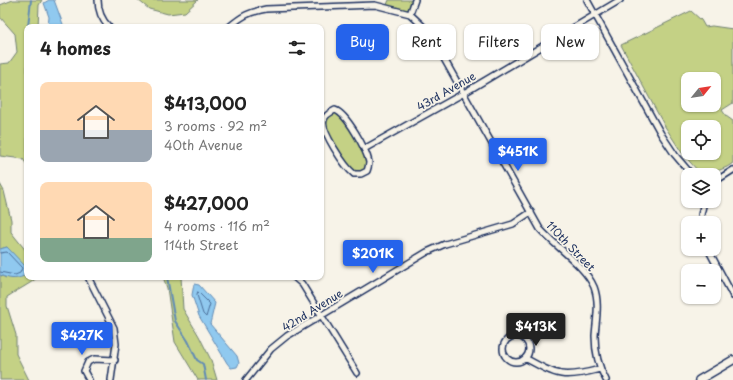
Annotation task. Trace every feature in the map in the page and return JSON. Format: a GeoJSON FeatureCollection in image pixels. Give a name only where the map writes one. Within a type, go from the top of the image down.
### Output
{"type":"FeatureCollection","features":[{"type":"Feature","properties":{"kind":"main road"},"geometry":{"type":"LineString","coordinates":[[698,380],[733,360]]}},
{"type":"Feature","properties":{"kind":"street"},"geometry":{"type":"LineString","coordinates":[[98,0],[101,15],[106,24]]}},
{"type":"Feature","properties":{"kind":"street"},"geometry":{"type":"LineString","coordinates":[[386,7],[389,0]]}},
{"type":"Feature","properties":{"kind":"street"},"geometry":{"type":"LineString","coordinates":[[410,14],[415,0]]}},
{"type":"Feature","properties":{"kind":"street"},"geometry":{"type":"LineString","coordinates":[[587,0],[663,137],[686,168]]}},
{"type":"Feature","properties":{"kind":"street","name":"43rd Avenue"},"geometry":{"type":"LineString","coordinates":[[364,149],[464,93],[620,0]]}},
{"type":"Feature","properties":{"kind":"street","name":"110th Street"},"geometry":{"type":"LineString","coordinates":[[233,24],[242,16],[251,12],[266,9],[375,5],[410,14],[427,30],[544,234],[551,242],[576,263],[587,275],[594,287],[598,309],[595,338],[596,355],[600,369],[606,380]]}},
{"type":"Feature","properties":{"kind":"street"},"geometry":{"type":"LineString","coordinates":[[324,119],[335,110],[340,112],[348,121],[364,149],[369,162],[367,171],[361,174],[354,174],[347,168],[324,128]]}},
{"type":"Feature","properties":{"kind":"street"},"geometry":{"type":"LineString","coordinates":[[721,178],[733,170]]}},
{"type":"Feature","properties":{"kind":"street","name":"42nd Avenue"},"geometry":{"type":"LineString","coordinates":[[246,380],[271,349],[287,336],[427,252],[445,244],[513,224],[531,212]]}},
{"type":"Feature","properties":{"kind":"street"},"geometry":{"type":"LineString","coordinates":[[712,256],[733,296]]}},
{"type":"Feature","properties":{"kind":"street"},"geometry":{"type":"LineString","coordinates":[[90,280],[114,328],[116,344],[115,360],[111,380]]}},
{"type":"Feature","properties":{"kind":"street"},"geometry":{"type":"LineString","coordinates":[[297,280],[302,284],[357,374]]}},
{"type":"Feature","properties":{"kind":"street"},"geometry":{"type":"LineString","coordinates":[[515,337],[523,339],[528,346],[527,355],[525,358],[518,362],[510,361],[506,358],[503,347],[507,340],[515,337]]}},
{"type":"Feature","properties":{"kind":"street"},"geometry":{"type":"LineString","coordinates":[[525,358],[541,367],[561,375],[570,376],[600,369]]}},
{"type":"Feature","properties":{"kind":"street"},"geometry":{"type":"LineString","coordinates":[[89,380],[84,371],[88,362],[94,359],[115,360]]}},
{"type":"Feature","properties":{"kind":"green space"},"geometry":{"type":"Polygon","coordinates":[[[13,0],[42,0],[39,5],[38,24],[24,24],[24,160],[23,159],[0,156],[0,64],[9,63],[17,52],[15,34],[0,17],[0,5],[13,0]]]}},
{"type":"Feature","properties":{"kind":"green space"},"geometry":{"type":"Polygon","coordinates":[[[138,0],[198,0],[185,12],[168,14],[149,9],[138,0]]]}},
{"type":"Feature","properties":{"kind":"green space"},"geometry":{"type":"Polygon","coordinates":[[[389,0],[415,0],[410,14],[386,7],[389,0]]]}},
{"type":"Feature","properties":{"kind":"green space"},"geometry":{"type":"Polygon","coordinates":[[[691,11],[701,20],[705,27],[712,26],[733,29],[733,103],[722,110],[726,116],[733,121],[733,163],[721,170],[721,168],[695,168],[688,160],[721,160],[721,120],[681,120],[681,151],[664,125],[621,45],[691,11]]]}},
{"type":"Feature","properties":{"kind":"green space"},"geometry":{"type":"Polygon","coordinates":[[[335,110],[348,121],[369,162],[367,171],[354,174],[326,133],[324,119],[335,110]]]}},
{"type":"Feature","properties":{"kind":"green space"},"geometry":{"type":"Polygon","coordinates":[[[0,184],[4,191],[11,220],[11,232],[24,248],[24,280],[34,280],[7,297],[7,306],[16,335],[16,354],[29,380],[0,380],[0,275],[6,278],[7,247],[0,249],[0,184]]]}},
{"type":"Feature","properties":{"kind":"green space"},"geometry":{"type":"Polygon","coordinates":[[[164,280],[181,280],[183,309],[211,360],[217,380],[198,380],[175,342],[167,288],[164,280]]]}},
{"type":"Feature","properties":{"kind":"water"},"geometry":{"type":"Polygon","coordinates":[[[49,0],[54,0],[63,24],[48,24],[49,17],[44,3],[49,0]]]}},
{"type":"Feature","properties":{"kind":"water"},"geometry":{"type":"Polygon","coordinates":[[[7,247],[24,265],[24,276],[12,278],[0,275],[0,249],[7,247]]]}},
{"type":"Feature","properties":{"kind":"water"},"geometry":{"type":"Polygon","coordinates":[[[194,284],[199,285],[215,303],[210,324],[237,356],[239,363],[237,367],[231,368],[227,363],[199,316],[192,295],[194,284]]]}},
{"type":"Feature","properties":{"kind":"waterway"},"geometry":{"type":"LineString","coordinates":[[28,24],[31,0]]}},
{"type":"Feature","properties":{"kind":"waterway"},"geometry":{"type":"LineString","coordinates":[[168,280],[175,321],[188,341],[197,360],[203,364],[206,380]]}}]}
